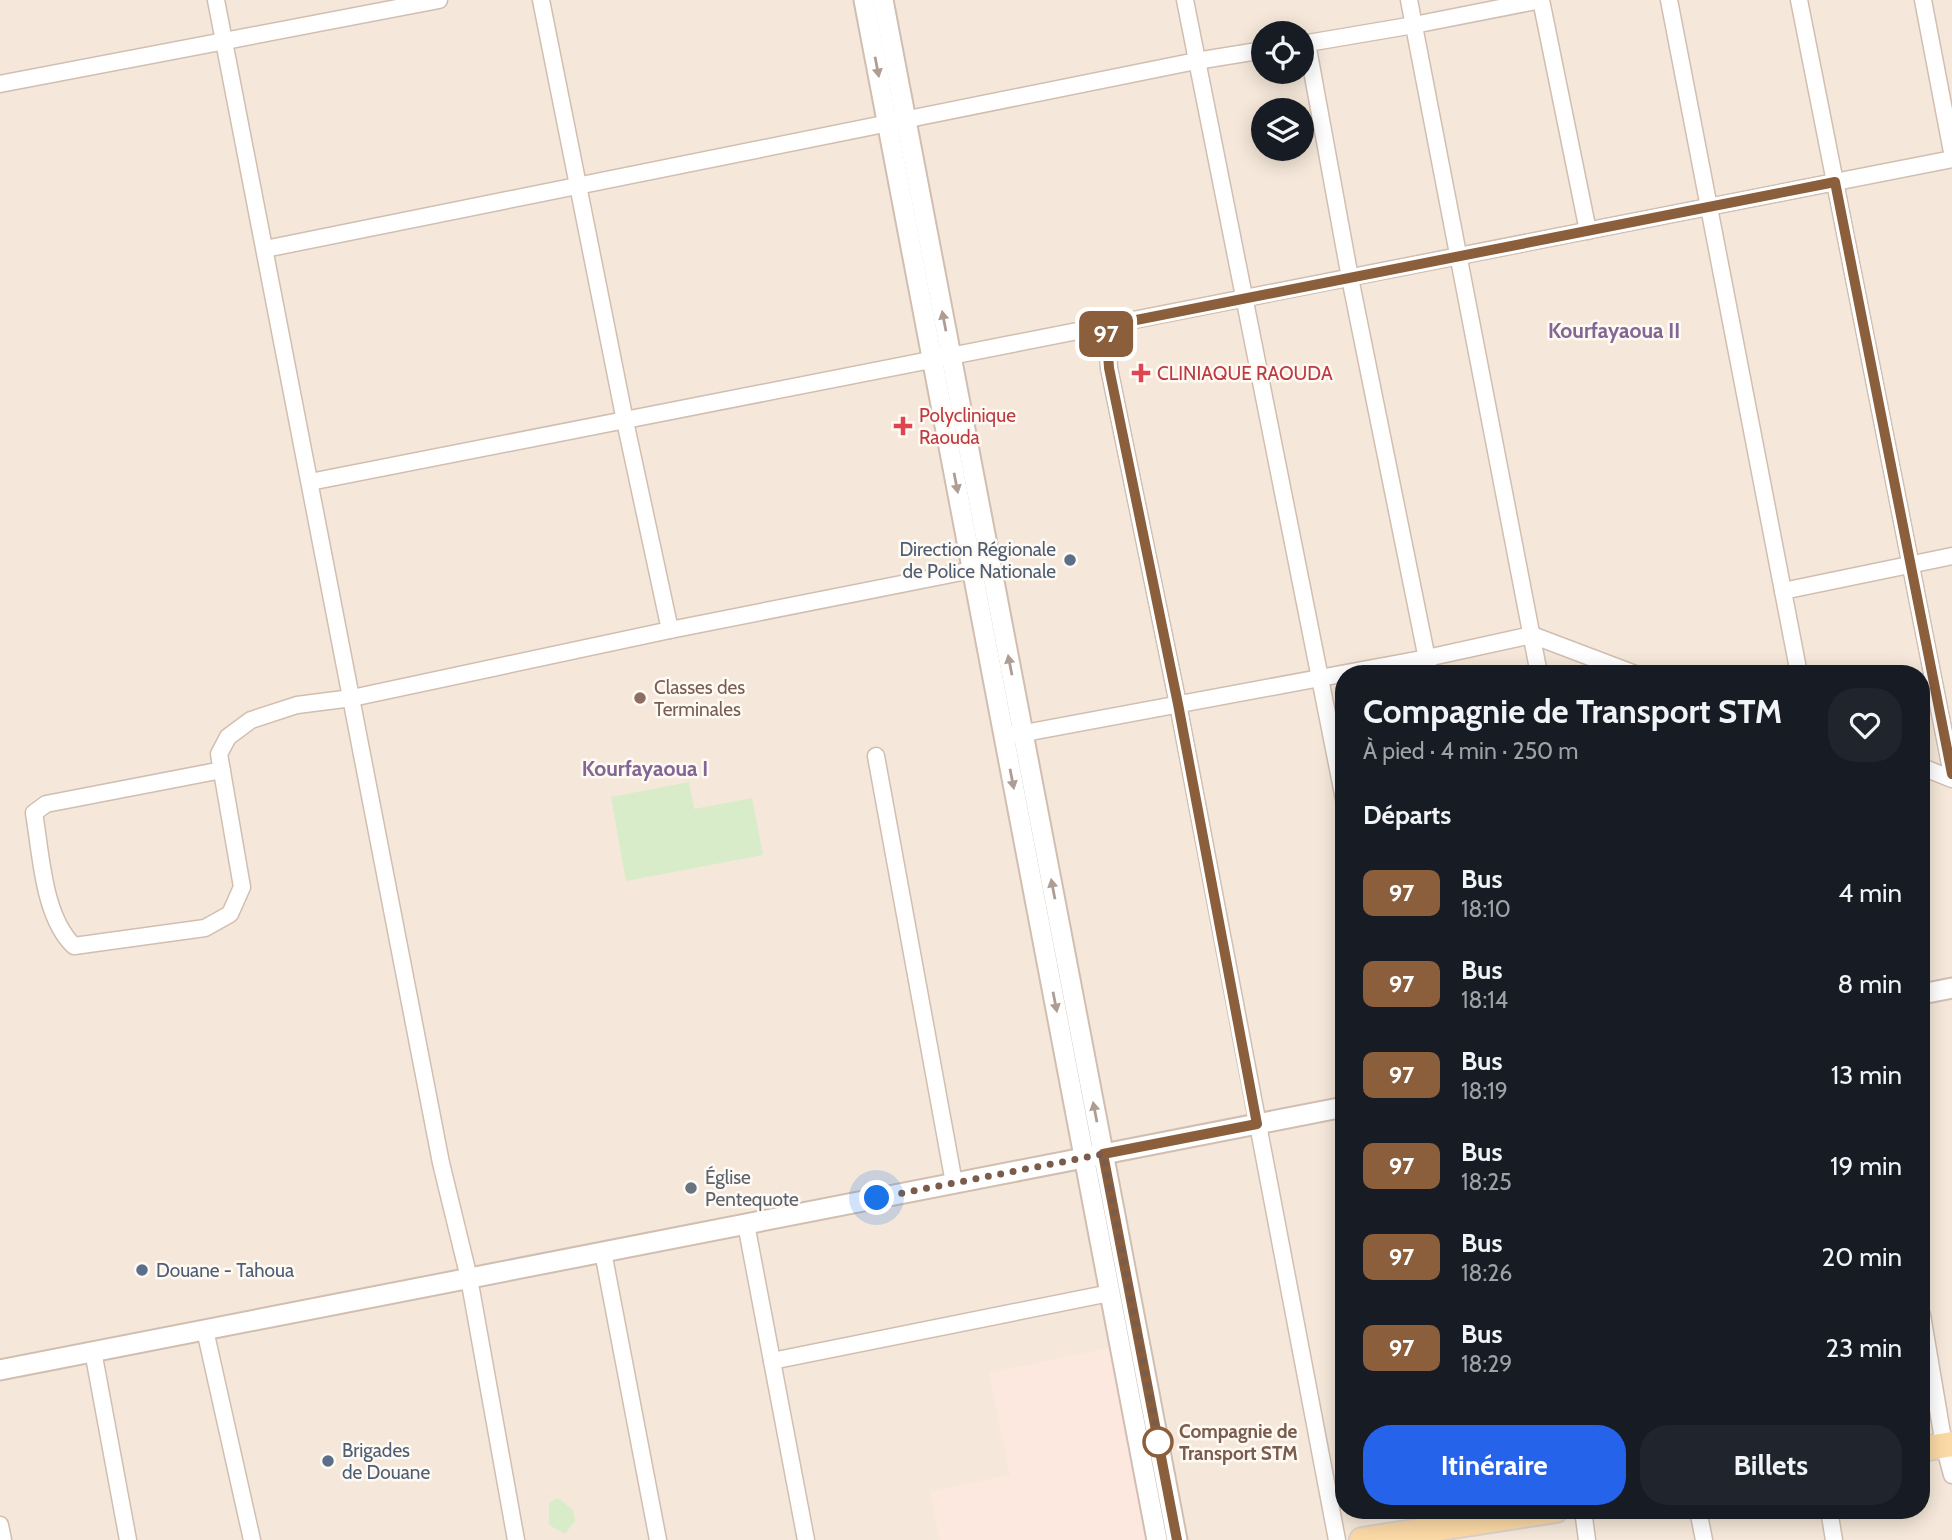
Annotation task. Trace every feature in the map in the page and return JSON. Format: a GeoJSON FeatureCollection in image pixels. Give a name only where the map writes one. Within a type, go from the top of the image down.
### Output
{"type":"FeatureCollection","features":[{"type":"Feature","properties":{"kind":"main road"},"geometry":{"type":"LineString","coordinates":[[1362,1540],[1466,1519]]}},
{"type":"Feature","properties":{"kind":"street"},"geometry":{"type":"LineString","coordinates":[[216,0],[441,1163],[469,1278],[516,1540]]}},
{"type":"Feature","properties":{"kind":"street"},"geometry":{"type":"LineString","coordinates":[[0,84],[439,0]]}},
{"type":"Feature","properties":{"kind":"street"},"geometry":{"type":"LineString","coordinates":[[541,0],[625,421],[670,630]]}},
{"type":"Feature","properties":{"kind":"street"},"geometry":{"type":"LineString","coordinates":[[864,0],[897,123]]}},
{"type":"Feature","properties":{"kind":"street"},"geometry":{"type":"LineString","coordinates":[[883,0],[897,123],[981,568],[1094,1156],[1177,1540]]}},
{"type":"Feature","properties":{"kind":"street"},"geometry":{"type":"LineString","coordinates":[[1185,0],[1335,754]]}},
{"type":"Feature","properties":{"kind":"street"},"geometry":{"type":"LineString","coordinates":[[1409,0],[1537,665]]}},
{"type":"Feature","properties":{"kind":"street"},"geometry":{"type":"LineString","coordinates":[[1314,42],[1541,0],[1588,231]]}},
{"type":"Feature","properties":{"kind":"street"},"geometry":{"type":"LineString","coordinates":[[1669,0],[1797,665]]}},
{"type":"Feature","properties":{"kind":"street"},"geometry":{"type":"LineString","coordinates":[[1799,0],[1930,665]]}},
{"type":"Feature","properties":{"kind":"street"},"geometry":{"type":"LineString","coordinates":[[1923,0],[1952,152]]}},
{"type":"Feature","properties":{"kind":"street"},"geometry":{"type":"LineString","coordinates":[[265,249],[1251,52]]}},
{"type":"Feature","properties":{"kind":"street"},"geometry":{"type":"LineString","coordinates":[[1313,84],[1428,665]]}},
{"type":"Feature","properties":{"kind":"street"},"geometry":{"type":"LineString","coordinates":[[310,482],[1952,159]]}},
{"type":"Feature","properties":{"kind":"street"},"geometry":{"type":"LineString","coordinates":[[1106,326],[1109,368],[1178,704],[1337,1540]]}},
{"type":"Feature","properties":{"kind":"street"},"geometry":{"type":"LineString","coordinates":[[1783,591],[1952,556]]}},
{"type":"Feature","properties":{"kind":"street"},"geometry":{"type":"LineString","coordinates":[[222,770],[46,804],[34,813],[51,906],[63,936],[74,946],[205,928],[230,914],[242,887],[234,835],[219,754],[228,737],[251,720],[297,705],[352,698],[670,630],[981,568]]}},
{"type":"Feature","properties":{"kind":"street"},"geometry":{"type":"LineString","coordinates":[[1431,665],[1532,635],[1611,665]]}},
{"type":"Feature","properties":{"kind":"street"},"geometry":{"type":"LineString","coordinates":[[1930,665],[1952,777],[1930,770]]}},
{"type":"Feature","properties":{"kind":"street"},"geometry":{"type":"LineString","coordinates":[[1013,734],[1335,676]]}},
{"type":"Feature","properties":{"kind":"street"},"geometry":{"type":"LineString","coordinates":[[876,756],[954,1184]]}},
{"type":"Feature","properties":{"kind":"street"},"geometry":{"type":"LineString","coordinates":[[1930,992],[1952,988]]}},
{"type":"Feature","properties":{"kind":"street"},"geometry":{"type":"LineString","coordinates":[[0,1370],[1335,1109]]}},
{"type":"Feature","properties":{"kind":"street"},"geometry":{"type":"LineString","coordinates":[[1094,1156],[1110,1293],[1157,1540]]}},
{"type":"Feature","properties":{"kind":"street"},"geometry":{"type":"LineString","coordinates":[[746,1224],[806,1540]]}},
{"type":"Feature","properties":{"kind":"street"},"geometry":{"type":"LineString","coordinates":[[603,1252],[657,1540]]}},
{"type":"Feature","properties":{"kind":"street"},"geometry":{"type":"LineString","coordinates":[[772,1361],[1110,1293]]}},
{"type":"Feature","properties":{"kind":"street"},"geometry":{"type":"LineString","coordinates":[[205,1330],[252,1540]]}},
{"type":"Feature","properties":{"kind":"street"},"geometry":{"type":"LineString","coordinates":[[93,1352],[128,1540]]}},
{"type":"Feature","properties":{"kind":"street"},"geometry":{"type":"LineString","coordinates":[[1930,1377],[1939,1446],[1952,1475]]}},
{"type":"Feature","properties":{"kind":"street"},"geometry":{"type":"LineString","coordinates":[[1584,1519],[1587,1540]]}},
{"type":"Feature","properties":{"kind":"street"},"geometry":{"type":"LineString","coordinates":[[1700,1519],[1704,1540]]}},
{"type":"Feature","properties":{"kind":"street"},"geometry":{"type":"LineString","coordinates":[[1830,1519],[1834,1540]]}},
{"type":"Feature","properties":{"kind":"street"},"geometry":{"type":"LineString","coordinates":[[0,1525],[3,1540]]}},
{"type":"Feature","properties":{"kind":"shaded area"},"geometry":{"type":"Polygon","coordinates":[[[0,0],[1952,0],[1952,1540],[0,1540],[0,0]]]}},
{"type":"Feature","properties":{"kind":"shaded area"},"geometry":{"type":"Polygon","coordinates":[[[1109,1348],[1147,1540],[940,1540],[930,1492],[1010,1475],[989,1373],[1109,1348]]]}},
{"type":"Feature","properties":{"kind":"green space"},"geometry":{"type":"Polygon","coordinates":[[[689,782],[694,809],[752,798],[763,855],[626,881],[611,797],[689,782]]]}},
{"type":"Feature","properties":{"kind":"green space"},"geometry":{"type":"Polygon","coordinates":[[[558,1498],[573,1510],[575,1521],[565,1534],[549,1525],[549,1503],[558,1498]]]}},
{"type":"Feature","properties":{"kind":"bus line","name":"97"},"geometry":{"type":"LineString","coordinates":[[1177,1540],[1103,1154],[1257,1124],[1178,704],[1109,368],[1106,326],[1835,182],[1952,774]]}},
{"type":"Feature","properties":{"kind":"place","name":"CLINIAQUE RAOUDA"},"geometry":{"type":"Point","coordinates":[1141,373]}},
{"type":"Feature","properties":{"kind":"place","name":"Polyclinique Raouda"},"geometry":{"type":"Point","coordinates":[903,426]}},
{"type":"Feature","properties":{"kind":"place","name":"Direction Régionale de Police Nationale"},"geometry":{"type":"Point","coordinates":[1070,560]}},
{"type":"Feature","properties":{"kind":"place","name":"Classes des Terminales"},"geometry":{"type":"Point","coordinates":[640,698]}},
{"type":"Feature","properties":{"kind":"place","name":"Église Pentequote"},"geometry":{"type":"Point","coordinates":[691,1188]}},
{"type":"Feature","properties":{"kind":"place","name":"Douane - Tahoua"},"geometry":{"type":"Point","coordinates":[142,1270]}},
{"type":"Feature","properties":{"kind":"place","name":"Compagnie de Transport STM"},"geometry":{"type":"Point","coordinates":[1158,1442]}},
{"type":"Feature","properties":{"kind":"place","name":"Brigades de Douane"},"geometry":{"type":"Point","coordinates":[328,1461]}},
{"type":"Feature","properties":{"kind":"district","name":"Kourfayaoua II"},"geometry":{"type":"Point","coordinates":[1614,331]}},
{"type":"Feature","properties":{"kind":"district","name":"Kourfayaoua I"},"geometry":{"type":"Point","coordinates":[645,769]}},
{"type":"Feature","properties":{"kind":"route"},"geometry":{"type":"LineString","coordinates":[[877,1198],[1103,1154],[1160,1449],[1158,1442]]}}]}
